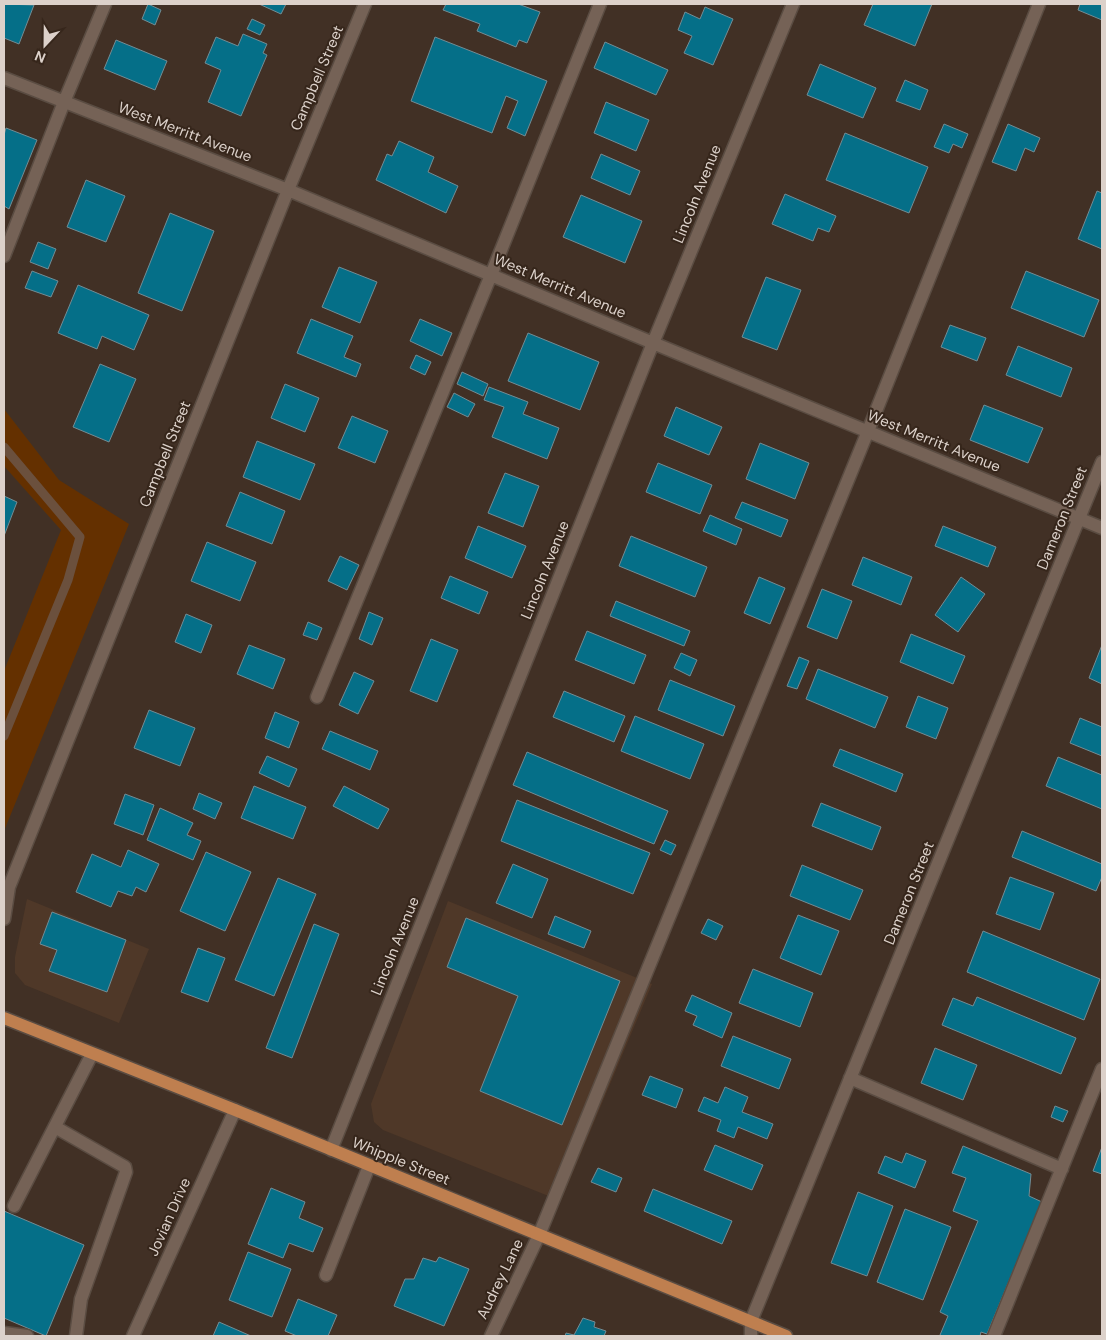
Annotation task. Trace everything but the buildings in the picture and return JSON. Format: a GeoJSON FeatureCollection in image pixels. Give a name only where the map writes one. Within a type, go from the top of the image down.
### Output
{"type":"FeatureCollection","features":[{"type":"Feature","properties":{"kind":"main road","name":"Whipple Street"},"geometry":{"type":"LineString","coordinates":[[4,1018],[235,1110],[786,1336]]}},
{"type":"Feature","properties":{"kind":"street"},"geometry":{"type":"LineString","coordinates":[[4,256],[64,102],[105,4]]}},
{"type":"Feature","properties":{"kind":"street","name":"Campbell Street"},"geometry":{"type":"LineString","coordinates":[[4,919],[9,887],[288,190],[366,4]]}},
{"type":"Feature","properties":{"kind":"street"},"geometry":{"type":"LineString","coordinates":[[317,697],[491,275],[600,4]]}},
{"type":"Feature","properties":{"kind":"street","name":"Lincoln Avenue"},"geometry":{"type":"LineString","coordinates":[[331,1150],[653,343],[793,4]]}},
{"type":"Feature","properties":{"kind":"street","name":"Audrey Lane"},"geometry":{"type":"LineString","coordinates":[[491,1336],[539,1235],[868,431],[1039,4]]}},
{"type":"Feature","properties":{"kind":"street","name":"West Merritt Avenue"},"geometry":{"type":"LineString","coordinates":[[4,78],[288,190],[1102,528]]}},
{"type":"Feature","properties":{"kind":"street","name":"Dameron Street"},"geometry":{"type":"LineString","coordinates":[[751,1336],[751,1321],[1102,462]]}},
{"type":"Feature","properties":{"kind":"street"},"geometry":{"type":"LineString","coordinates":[[14,1206],[92,1054]]}},
{"type":"Feature","properties":{"kind":"street"},"geometry":{"type":"LineString","coordinates":[[994,1336],[1102,1069]]}},
{"type":"Feature","properties":{"kind":"street"},"geometry":{"type":"LineString","coordinates":[[850,1078],[1062,1169]]}},
{"type":"Feature","properties":{"kind":"street","name":"Jovian Drive"},"geometry":{"type":"LineString","coordinates":[[133,1336],[235,1110]]}},
{"type":"Feature","properties":{"kind":"street"},"geometry":{"type":"LineString","coordinates":[[55,1127],[126,1167],[126,1172],[81,1300],[76,1336]]}},
{"type":"Feature","properties":{"kind":"street"},"geometry":{"type":"LineString","coordinates":[[326,1275],[369,1166]]}},
{"type":"Feature","properties":{"kind":"street"},"geometry":{"type":"LineString","coordinates":[[4,1334],[27,1336]]}},
{"type":"Feature","properties":{"kind":"shaded area"},"geometry":{"type":"Polygon","coordinates":[[[4,409],[59,480],[129,524],[4,831],[4,671],[61,530],[4,466],[4,409]]]}},
{"type":"Feature","properties":{"kind":"shaded area"},"geometry":{"type":"Polygon","coordinates":[[[27,899],[149,949],[119,1023],[25,985],[15,973],[15,957],[27,899]]]}},
{"type":"Feature","properties":{"kind":"shaded area"},"geometry":{"type":"Polygon","coordinates":[[[448,901],[652,984],[561,1201],[383,1130],[374,1122],[371,1104],[448,901]]]}},
{"type":"Feature","properties":{"kind":"waterway"},"geometry":{"type":"LineString","coordinates":[[4,447],[80,537],[68,580],[4,736]]}}]}
